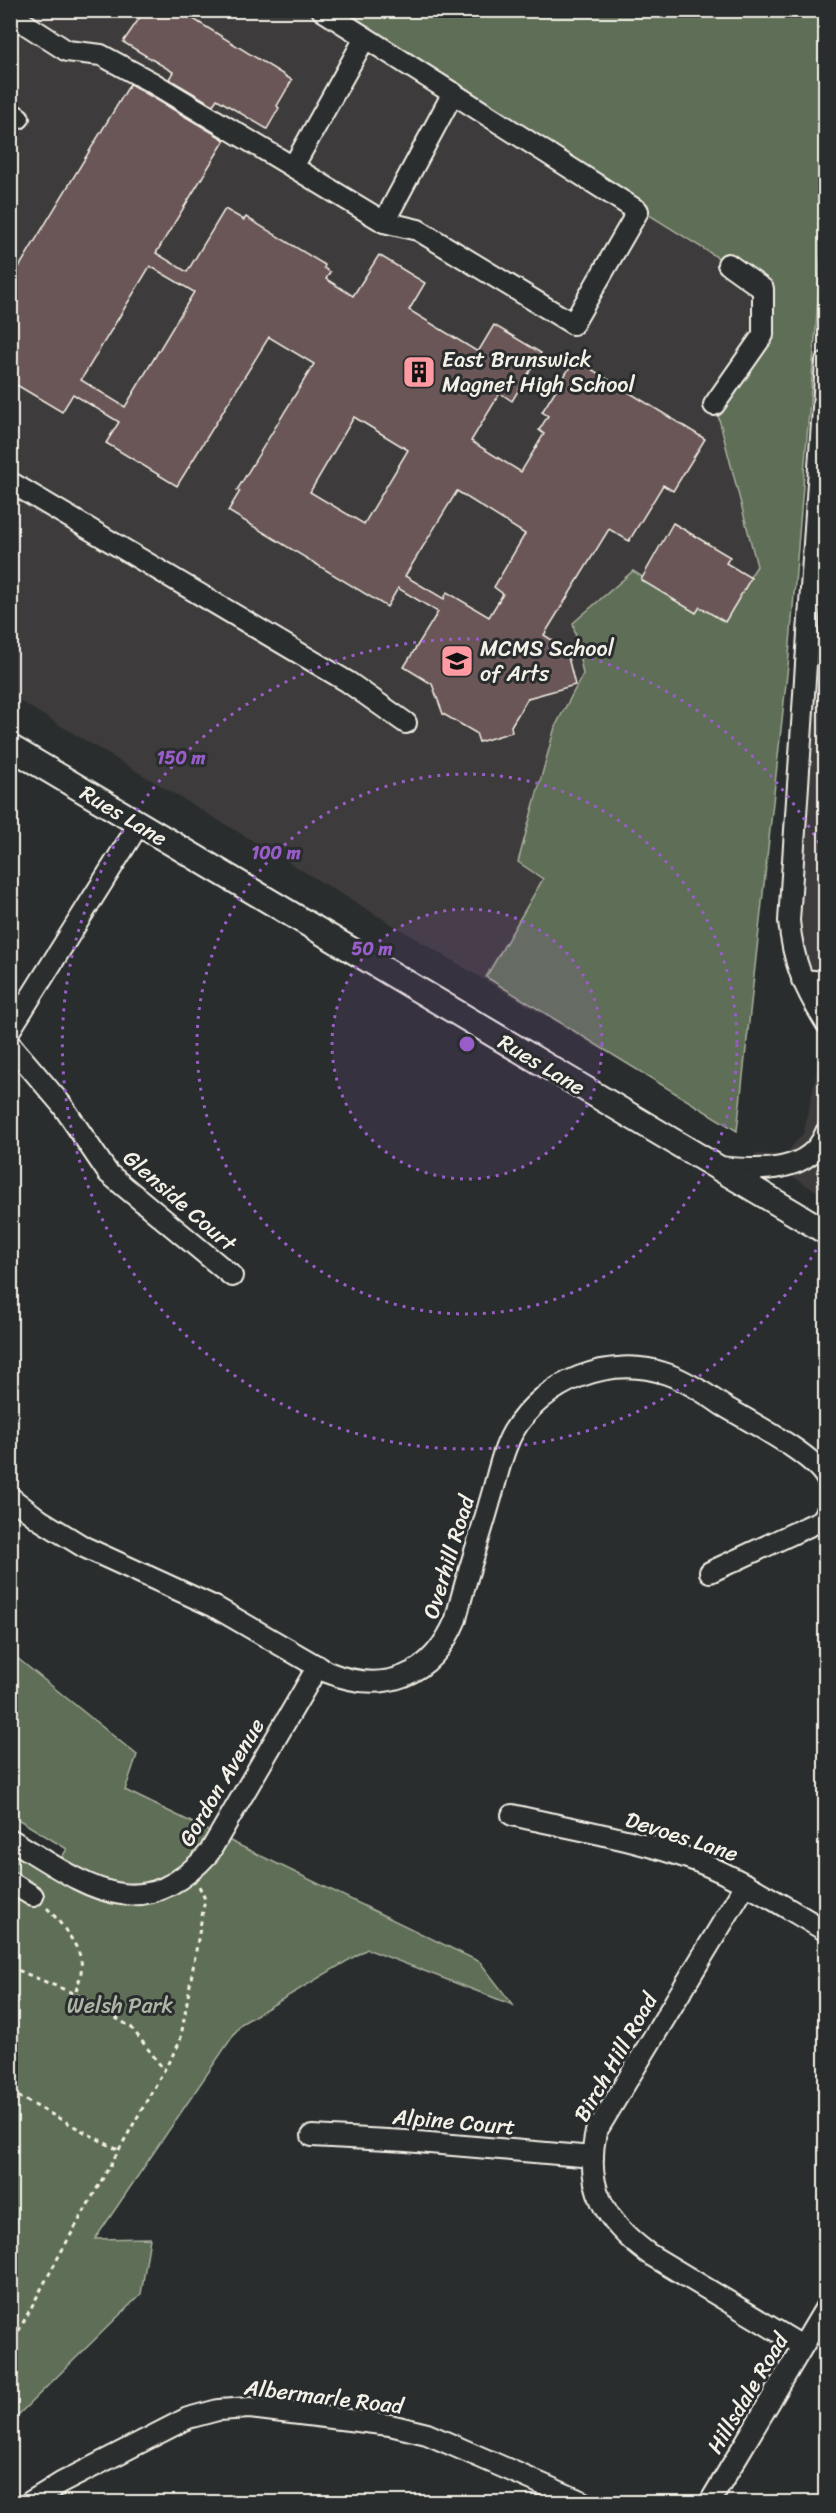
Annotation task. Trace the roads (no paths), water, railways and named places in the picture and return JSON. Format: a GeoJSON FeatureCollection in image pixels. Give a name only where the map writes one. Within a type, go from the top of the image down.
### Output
{"type":"FeatureCollection","features":[{"type":"Feature","properties":{"kind":"main road","name":"Rues Lane"},"geometry":{"type":"LineString","coordinates":[[10,747],[715,1167],[823,1226]]}},
{"type":"Feature","properties":{"kind":"street"},"geometry":{"type":"LineString","coordinates":[[14,15],[67,51],[101,55],[153,83],[384,222],[418,230],[573,324],[638,211],[322,10]]}},
{"type":"Feature","properties":{"kind":"street"},"geometry":{"type":"LineString","coordinates":[[293,168],[365,38]]}},
{"type":"Feature","properties":{"kind":"street"},"geometry":{"type":"LineString","coordinates":[[384,222],[453,93]]}},
{"type":"Feature","properties":{"kind":"street"},"geometry":{"type":"LineString","coordinates":[[714,405],[763,335],[763,289],[728,264]]}},
{"type":"Feature","properties":{"kind":"street"},"geometry":{"type":"LineString","coordinates":[[825,362],[789,921],[791,945],[802,980],[825,1023]]}},
{"type":"Feature","properties":{"kind":"street"},"geometry":{"type":"LineString","coordinates":[[10,482],[348,682],[406,723]]}},
{"type":"Feature","properties":{"kind":"street"},"geometry":{"type":"LineString","coordinates":[[10,1030],[139,824]]}},
{"type":"Feature","properties":{"kind":"street"},"geometry":{"type":"LineString","coordinates":[[802,980],[825,982]]}},
{"type":"Feature","properties":{"kind":"street","name":"Glenside Court"},"geometry":{"type":"LineString","coordinates":[[10,1044],[62,1105],[108,1173],[232,1276]]}},
{"type":"Feature","properties":{"kind":"street"},"geometry":{"type":"LineString","coordinates":[[715,1167],[757,1170],[781,1167],[803,1160],[822,1143],[825,1132]]}},
{"type":"Feature","properties":{"kind":"street","name":"Overhill Road"},"geometry":{"type":"LineString","coordinates":[[10,1497],[40,1520],[84,1547],[215,1607],[344,1679],[362,1683],[381,1682],[408,1675],[438,1652],[456,1619],[508,1443],[514,1431],[540,1400],[562,1384],[587,1373],[614,1368],[641,1368],[668,1374],[693,1386],[805,1457],[825,1478]]}},
{"type":"Feature","properties":{"kind":"street"},"geometry":{"type":"LineString","coordinates":[[710,1572],[822,1520],[825,1513]]}},
{"type":"Feature","properties":{"kind":"street","name":"Gordon Avenue"},"geometry":{"type":"LineString","coordinates":[[10,1839],[82,1883],[101,1891],[120,1895],[141,1895],[161,1890],[192,1873],[209,1853],[318,1666]]}},
{"type":"Feature","properties":{"kind":"street","name":"Devoes Lane"},"geometry":{"type":"LineString","coordinates":[[512,1815],[657,1849],[694,1861],[746,1884],[825,1931]]}},
{"type":"Feature","properties":{"kind":"street"},"geometry":{"type":"LineString","coordinates":[[10,1882],[33,1896]]}},
{"type":"Feature","properties":{"kind":"street","name":"Birch Hill Road"},"geometry":{"type":"LineString","coordinates":[[746,1884],[596,2132],[593,2157],[597,2188],[605,2210],[626,2237],[649,2254],[802,2346]]}},
{"type":"Feature","properties":{"kind":"street","name":"Alpine Court"},"geometry":{"type":"LineString","coordinates":[[312,2136],[406,2141],[593,2157]]}},
{"type":"Feature","properties":{"kind":"street","name":"Hillsdale Road"},"geometry":{"type":"LineString","coordinates":[[710,2502],[825,2307]]}},
{"type":"Feature","properties":{"kind":"street","name":"Albermarle Road"},"geometry":{"type":"LineString","coordinates":[[30,2502],[61,2483],[188,2418],[218,2410],[250,2408],[390,2425],[427,2434],[584,2502]]}},
{"type":"Feature","properties":{"kind":"place","name":"East Brunswick Magnet High School"},"geometry":{"type":"Point","coordinates":[419,372]}},
{"type":"Feature","properties":{"kind":"place","name":"MCMS School of Arts"},"geometry":{"type":"Point","coordinates":[457,661]}},
{"type":"Feature","properties":{"kind":"park label","name":"Welsh Park"},"geometry":{"type":"Point","coordinates":[120,2005]}}]}
